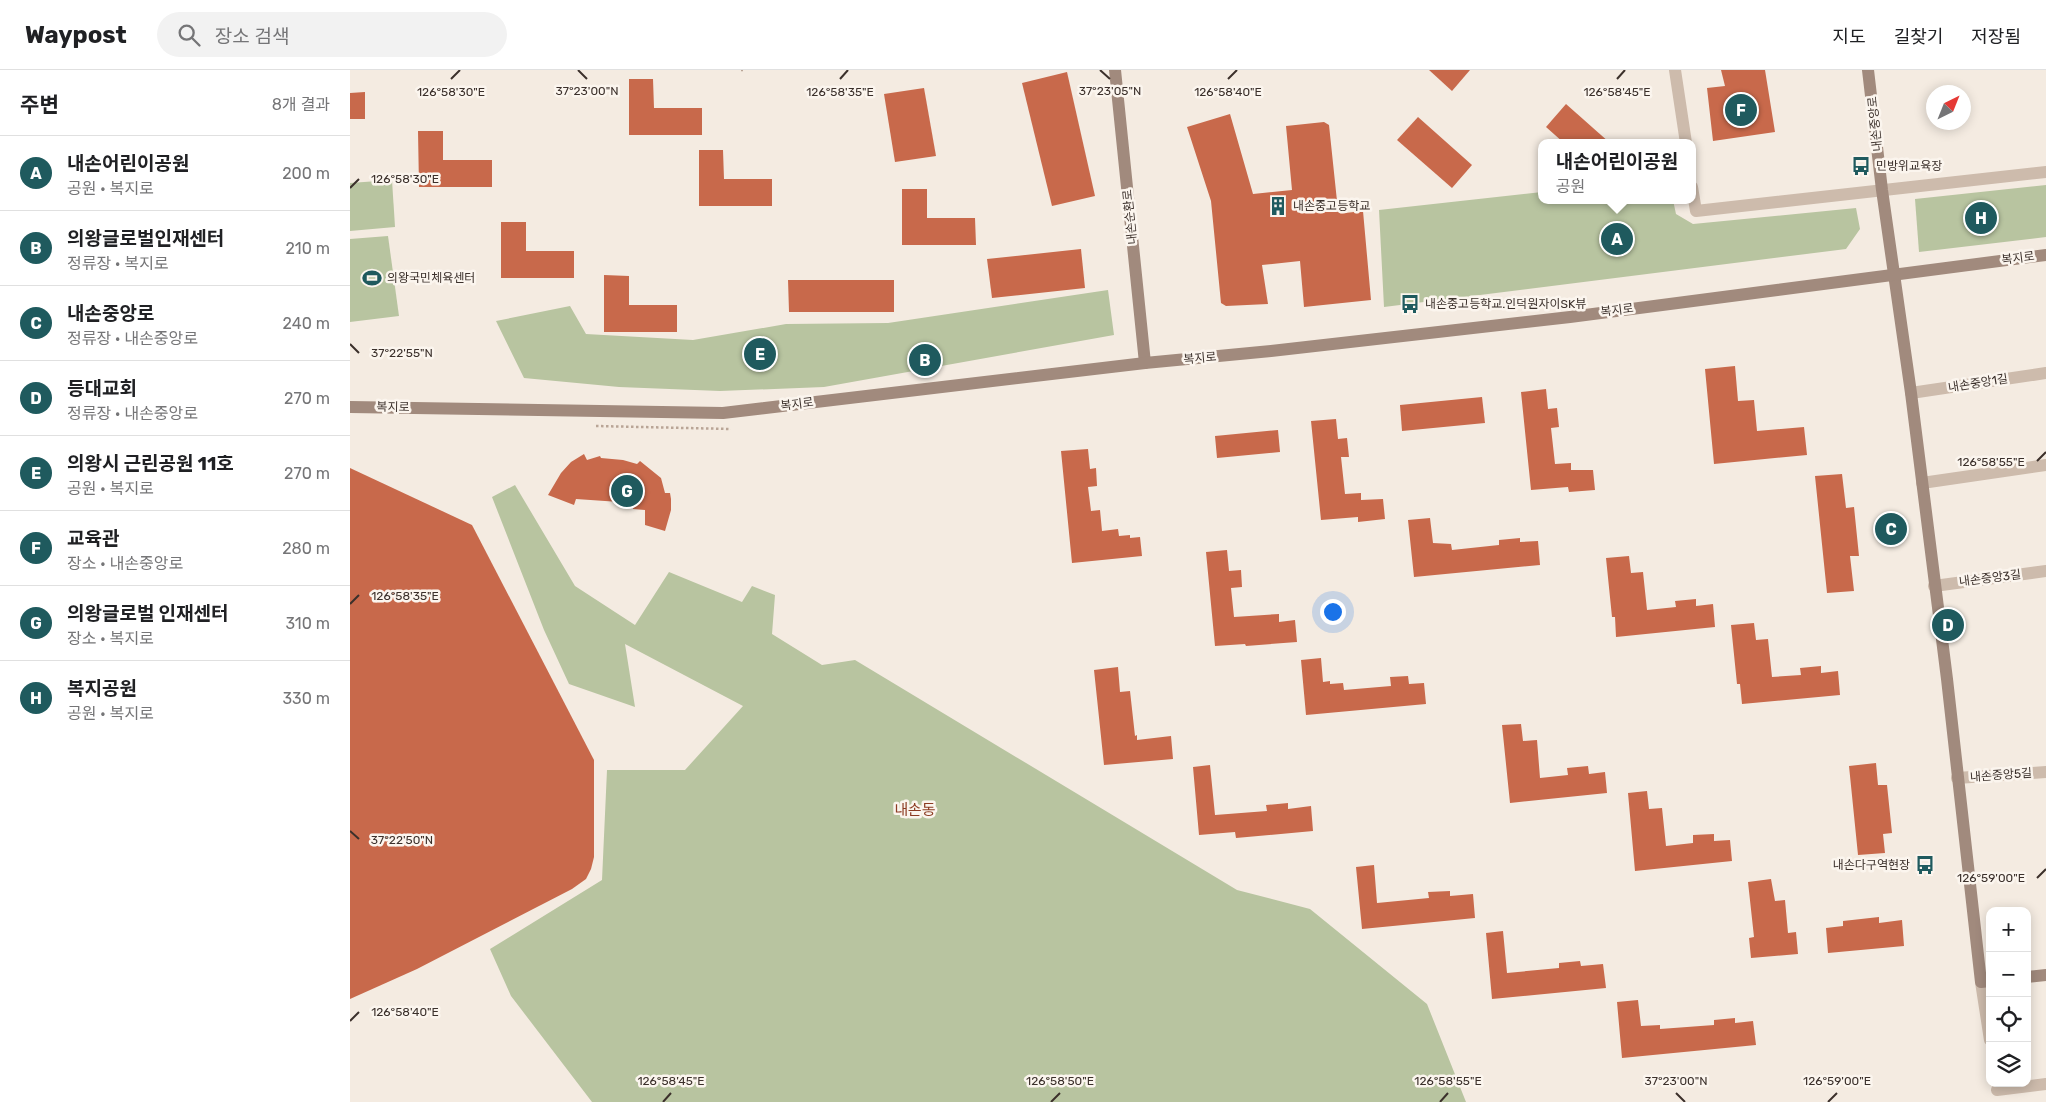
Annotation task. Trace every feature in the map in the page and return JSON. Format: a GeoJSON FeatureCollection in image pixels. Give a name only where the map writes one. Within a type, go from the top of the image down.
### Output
{"type":"FeatureCollection","features":[{"type":"Feature","properties":{"kind":"street","name":"내손순환로"},"geometry":{"type":"LineString","coordinates":[[1115,70],[1145,363]]}},
{"type":"Feature","properties":{"kind":"street"},"geometry":{"type":"LineString","coordinates":[[1675,70],[1685,139]]}},
{"type":"Feature","properties":{"kind":"street","name":"내손중앙로"},"geometry":{"type":"LineString","coordinates":[[1868,70],[1882,190],[1947,679],[1957,778],[1986,982]]}},
{"type":"Feature","properties":{"kind":"street"},"geometry":{"type":"LineString","coordinates":[[1695,204],[1696,211],[2046,172]]}},
{"type":"Feature","properties":{"kind":"street","name":"복지로"},"geometry":{"type":"LineString","coordinates":[[350,407],[723,413],[1145,363],[1271,351],[1570,317],[2046,255]]}},
{"type":"Feature","properties":{"kind":"street","name":"내손중앙1길"},"geometry":{"type":"LineString","coordinates":[[1910,393],[2046,373]]}},
{"type":"Feature","properties":{"kind":"street"},"geometry":{"type":"LineString","coordinates":[[1922,483],[2046,465]]}},
{"type":"Feature","properties":{"kind":"street","name":"내손중앙3길"},"geometry":{"type":"LineString","coordinates":[[1934,586],[2046,571]]}},
{"type":"Feature","properties":{"kind":"street","name":"내손중앙5길"},"geometry":{"type":"LineString","coordinates":[[1957,778],[2046,772]]}},
{"type":"Feature","properties":{"kind":"street"},"geometry":{"type":"LineString","coordinates":[[2031,977],[2046,975]]}},
{"type":"Feature","properties":{"kind":"street"},"geometry":{"type":"LineString","coordinates":[[1997,1092],[2046,1084]]}},
{"type":"Feature","properties":{"kind":"green space"},"geometry":{"type":"Polygon","coordinates":[[[392,180],[395,227],[350,231],[350,183],[392,180]]]}},
{"type":"Feature","properties":{"kind":"green space"},"geometry":{"type":"Polygon","coordinates":[[[2046,185],[2046,237],[1919,252],[1915,199],[2046,185]]]}},
{"type":"Feature","properties":{"kind":"green space"},"geometry":{"type":"Polygon","coordinates":[[[1538,192],[1538,204],[1674,204],[1676,214],[1693,224],[1856,208],[1860,229],[1846,249],[1384,307],[1379,210],[1538,192]]]}},
{"type":"Feature","properties":{"kind":"green space","name":"의왕국민체육센터"},"geometry":{"type":"Polygon","coordinates":[[[388,236],[399,316],[350,322],[350,239],[388,236]]]}},
{"type":"Feature","properties":{"kind":"green space"},"geometry":{"type":"Polygon","coordinates":[[[1108,290],[1114,335],[824,387],[720,391],[619,387],[524,378],[496,321],[570,306],[586,334],[693,340],[786,324],[888,323],[1108,290]]]}},
{"type":"Feature","properties":{"kind":"green space"},"geometry":{"type":"Polygon","coordinates":[[[515,485],[575,586],[635,625],[669,572],[742,602],[752,586],[775,595],[772,634],[822,665],[855,660],[1237,890],[1310,909],[1427,1004],[1466,1102],[592,1102],[511,996],[490,949],[602,880],[607,770],[685,770],[743,706],[625,644],[635,707],[569,684],[544,630],[492,497],[515,485]]]}},
{"type":"Feature","properties":{"kind":"building"},"geometry":{"type":"Polygon","coordinates":[[[1429,70],[1470,70],[1452,91],[1429,70]]]}},
{"type":"Feature","properties":{"kind":"building"},"geometry":{"type":"Polygon","coordinates":[[[1721,70],[1765,70],[1775,132],[1713,141],[1707,88],[1725,86],[1721,70]]]}},
{"type":"Feature","properties":{"kind":"building"},"geometry":{"type":"Polygon","coordinates":[[[1067,72],[1095,196],[1052,206],[1022,83],[1067,72]]]}},
{"type":"Feature","properties":{"kind":"building"},"geometry":{"type":"Polygon","coordinates":[[[629,79],[653,79],[654,108],[702,108],[702,135],[629,135],[629,79]]]}},
{"type":"Feature","properties":{"kind":"building"},"geometry":{"type":"Polygon","coordinates":[[[924,88],[936,156],[895,162],[884,94],[924,88]]]}},
{"type":"Feature","properties":{"kind":"building"},"geometry":{"type":"Polygon","coordinates":[[[365,92],[365,119],[350,119],[350,93],[365,92]]]}},
{"type":"Feature","properties":{"kind":"building"},"geometry":{"type":"Polygon","coordinates":[[[1566,104],[1605,139],[1560,139],[1546,127],[1566,104]]]}},
{"type":"Feature","properties":{"kind":"building","name":"내손중고등학교"},"geometry":{"type":"Polygon","coordinates":[[[1230,114],[1253,194],[1292,190],[1286,126],[1324,122],[1329,125],[1337,201],[1344,200],[1345,213],[1363,211],[1371,300],[1304,307],[1300,261],[1262,265],[1268,304],[1226,306],[1221,303],[1211,201],[1187,127],[1230,114]]]}},
{"type":"Feature","properties":{"kind":"building"},"geometry":{"type":"Polygon","coordinates":[[[1418,117],[1472,165],[1452,188],[1397,140],[1418,117]]]}},
{"type":"Feature","properties":{"kind":"building"},"geometry":{"type":"Polygon","coordinates":[[[418,131],[443,131],[443,160],[492,160],[492,187],[419,187],[418,131]]]}},
{"type":"Feature","properties":{"kind":"building"},"geometry":{"type":"Polygon","coordinates":[[[699,150],[723,150],[724,179],[772,179],[772,206],[699,206],[699,150]]]}},
{"type":"Feature","properties":{"kind":"building"},"geometry":{"type":"Polygon","coordinates":[[[902,189],[927,189],[927,218],[975,218],[976,245],[902,245],[902,189]]]}},
{"type":"Feature","properties":{"kind":"building"},"geometry":{"type":"Polygon","coordinates":[[[501,222],[526,222],[526,251],[574,251],[574,278],[501,278],[501,222]]]}},
{"type":"Feature","properties":{"kind":"building"},"geometry":{"type":"Polygon","coordinates":[[[1081,249],[1085,288],[992,298],[987,259],[1081,249]]]}},
{"type":"Feature","properties":{"kind":"building"},"geometry":{"type":"Polygon","coordinates":[[[604,275],[629,276],[629,305],[677,305],[677,332],[604,332],[604,275]]]}},
{"type":"Feature","properties":{"kind":"building"},"geometry":{"type":"Polygon","coordinates":[[[788,280],[894,280],[894,312],[789,312],[788,280]]]}},
{"type":"Feature","properties":{"kind":"building"},"geometry":{"type":"Polygon","coordinates":[[[1735,366],[1738,401],[1754,400],[1757,431],[1804,427],[1807,455],[1714,464],[1705,369],[1735,366]]]}},
{"type":"Feature","properties":{"kind":"building"},"geometry":{"type":"Polygon","coordinates":[[[1546,389],[1548,409],[1557,408],[1559,427],[1551,428],[1555,464],[1571,463],[1571,470],[1593,470],[1595,490],[1569,492],[1568,487],[1531,490],[1521,392],[1546,389]]]}},
{"type":"Feature","properties":{"kind":"building"},"geometry":{"type":"Polygon","coordinates":[[[1482,397],[1485,423],[1402,431],[1400,405],[1482,397]]]}},
{"type":"Feature","properties":{"kind":"building"},"geometry":{"type":"Polygon","coordinates":[[[1336,419],[1338,439],[1347,438],[1349,457],[1341,457],[1345,494],[1361,493],[1361,500],[1383,499],[1385,519],[1358,522],[1358,517],[1321,520],[1311,421],[1336,419]]]}},
{"type":"Feature","properties":{"kind":"building"},"geometry":{"type":"Polygon","coordinates":[[[1278,430],[1280,452],[1217,458],[1215,436],[1278,430]]]}},
{"type":"Feature","properties":{"kind":"building"},"geometry":{"type":"Polygon","coordinates":[[[1088,449],[1090,469],[1096,468],[1097,486],[1088,487],[1091,511],[1100,510],[1102,531],[1118,529],[1119,536],[1130,535],[1130,538],[1140,537],[1142,556],[1072,563],[1061,451],[1088,449]]]}},
{"type":"Feature","properties":{"kind":"building"},"geometry":{"type":"Polygon","coordinates":[[[584,454],[587,460],[600,456],[601,458],[623,460],[637,464],[640,461],[661,478],[665,493],[670,493],[671,499],[671,510],[665,531],[645,525],[645,510],[633,509],[634,503],[576,499],[574,505],[548,495],[561,473],[571,462],[584,454]]]}},
{"type":"Feature","properties":{"kind":"building"},"geometry":{"type":"Polygon","coordinates":[[[350,468],[472,525],[594,760],[594,857],[586,879],[572,889],[417,969],[350,999],[350,468]]]}},
{"type":"Feature","properties":{"kind":"building"},"geometry":{"type":"Polygon","coordinates":[[[1842,474],[1846,508],[1854,507],[1859,556],[1850,556],[1854,591],[1827,593],[1815,476],[1842,474]]]}},
{"type":"Feature","properties":{"kind":"building"},"geometry":{"type":"Polygon","coordinates":[[[1430,518],[1433,543],[1451,544],[1452,550],[1499,545],[1499,540],[1520,538],[1520,542],[1538,541],[1540,565],[1414,577],[1408,520],[1430,518]]]}},
{"type":"Feature","properties":{"kind":"building"},"geometry":{"type":"Polygon","coordinates":[[[1227,550],[1229,571],[1241,570],[1242,587],[1231,588],[1234,617],[1279,614],[1279,622],[1295,620],[1297,642],[1246,646],[1245,644],[1215,646],[1206,552],[1227,550]]]}},
{"type":"Feature","properties":{"kind":"building"},"geometry":{"type":"Polygon","coordinates":[[[1629,556],[1631,573],[1643,572],[1647,610],[1676,607],[1675,601],[1696,599],[1696,606],[1713,604],[1715,627],[1616,637],[1615,617],[1612,617],[1606,558],[1629,556]]]}},
{"type":"Feature","properties":{"kind":"building"},"geometry":{"type":"Polygon","coordinates":[[[1754,623],[1756,640],[1768,639],[1772,677],[1801,675],[1800,668],[1821,666],[1821,673],[1838,671],[1840,695],[1742,704],[1740,684],[1737,684],[1731,625],[1754,623]]]}},
{"type":"Feature","properties":{"kind":"building"},"geometry":{"type":"Polygon","coordinates":[[[1321,658],[1323,682],[1330,681],[1330,684],[1343,683],[1344,690],[1391,686],[1390,677],[1408,676],[1409,684],[1424,683],[1426,704],[1306,715],[1301,660],[1321,658]]]}},
{"type":"Feature","properties":{"kind":"building"},"geometry":{"type":"Polygon","coordinates":[[[1118,667],[1120,692],[1130,691],[1137,740],[1171,736],[1173,759],[1104,765],[1094,670],[1118,667]]]}},
{"type":"Feature","properties":{"kind":"building"},"geometry":{"type":"Polygon","coordinates":[[[1521,724],[1523,741],[1537,740],[1540,778],[1568,775],[1567,768],[1588,766],[1589,774],[1605,772],[1607,793],[1510,803],[1502,725],[1521,724]]]}},
{"type":"Feature","properties":{"kind":"building"},"geometry":{"type":"Polygon","coordinates":[[[1876,763],[1878,785],[1887,785],[1892,833],[1883,834],[1885,853],[1858,855],[1849,766],[1876,763]]]}},
{"type":"Feature","properties":{"kind":"building"},"geometry":{"type":"Polygon","coordinates":[[[1210,765],[1215,815],[1267,811],[1266,805],[1288,803],[1288,809],[1311,806],[1313,831],[1236,838],[1235,832],[1199,835],[1193,767],[1210,765]]]}},
{"type":"Feature","properties":{"kind":"building"},"geometry":{"type":"Polygon","coordinates":[[[1647,791],[1649,809],[1662,808],[1666,846],[1693,843],[1693,835],[1714,834],[1714,841],[1730,840],[1732,861],[1635,871],[1628,793],[1647,791]]]}},
{"type":"Feature","properties":{"kind":"building"},"geometry":{"type":"Polygon","coordinates":[[[1374,865],[1377,903],[1429,898],[1428,892],[1450,891],[1450,896],[1473,894],[1475,918],[1362,929],[1356,867],[1374,865]]]}},
{"type":"Feature","properties":{"kind":"building"},"geometry":{"type":"Polygon","coordinates":[[[1771,879],[1775,901],[1785,900],[1788,933],[1796,932],[1798,954],[1751,958],[1749,938],[1754,937],[1748,882],[1771,879]]]}},
{"type":"Feature","properties":{"kind":"building"},"geometry":{"type":"Polygon","coordinates":[[[1879,917],[1879,923],[1902,920],[1904,946],[1828,953],[1826,928],[1843,926],[1843,921],[1879,917]]]}},
{"type":"Feature","properties":{"kind":"building"},"geometry":{"type":"Polygon","coordinates":[[[1503,931],[1507,973],[1559,968],[1559,963],[1580,961],[1581,966],[1603,964],[1606,988],[1492,999],[1486,933],[1503,931]]]}},
{"type":"Feature","properties":{"kind":"building"},"geometry":{"type":"Polygon","coordinates":[[[1638,1000],[1641,1026],[1660,1025],[1660,1029],[1714,1025],[1714,1020],[1735,1018],[1735,1023],[1753,1021],[1756,1045],[1622,1058],[1617,1002],[1638,1000]]]}},
{"type":"Feature","properties":{"kind":"place","name":"교육관"},"geometry":{"type":"Point","coordinates":[1741,110]}},
{"type":"Feature","properties":{"kind":"place","name":"민방위교육장"},"geometry":{"type":"Point","coordinates":[1861,166]}},
{"type":"Feature","properties":{"kind":"place","name":"내손중고등학교"},"geometry":{"type":"Point","coordinates":[1278,206]}},
{"type":"Feature","properties":{"kind":"place","name":"복지공원"},"geometry":{"type":"Point","coordinates":[1981,218]}},
{"type":"Feature","properties":{"kind":"place","name":"내손어린이공원"},"geometry":{"type":"Point","coordinates":[1617,239]}},
{"type":"Feature","properties":{"kind":"place","name":"의왕국민체육센터"},"geometry":{"type":"Point","coordinates":[372,278]}},
{"type":"Feature","properties":{"kind":"place","name":"내손중고등학교.인덕원자이SK뷰"},"geometry":{"type":"Point","coordinates":[1410,304]}},
{"type":"Feature","properties":{"kind":"place","name":"의왕시 근린공원 11호"},"geometry":{"type":"Point","coordinates":[760,354]}},
{"type":"Feature","properties":{"kind":"place","name":"의왕글로벌인재센터"},"geometry":{"type":"Point","coordinates":[925,360]}},
{"type":"Feature","properties":{"kind":"place","name":"의왕글로벌 인재센터"},"geometry":{"type":"Point","coordinates":[627,491]}},
{"type":"Feature","properties":{"kind":"place","name":"내손중앙로"},"geometry":{"type":"Point","coordinates":[1891,529]}},
{"type":"Feature","properties":{"kind":"place","name":"등대교회"},"geometry":{"type":"Point","coordinates":[1948,625]}},
{"type":"Feature","properties":{"kind":"place","name":"내손다구역현장"},"geometry":{"type":"Point","coordinates":[1925,865]}},
{"type":"Feature","properties":{"kind":"district","name":"내손동"},"geometry":{"type":"Point","coordinates":[915,810]}}]}
